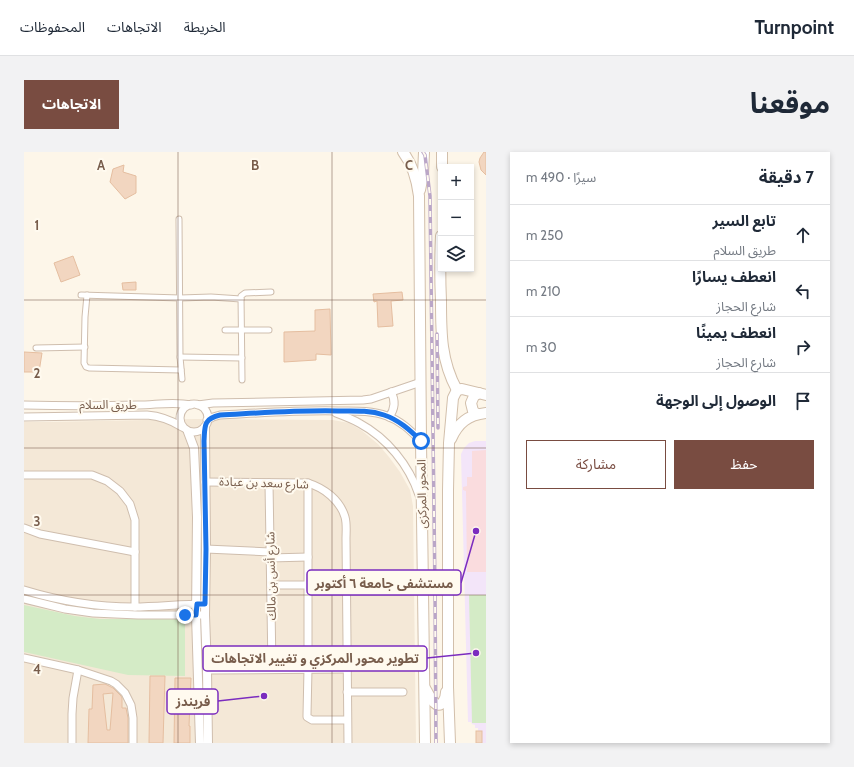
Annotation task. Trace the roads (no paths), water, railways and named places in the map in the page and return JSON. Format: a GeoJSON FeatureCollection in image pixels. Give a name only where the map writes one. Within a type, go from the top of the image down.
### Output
{"type":"FeatureCollection","features":[{"type":"Feature","properties":{"kind":"main road","name":"المحور المركزى"},"geometry":{"type":"LineString","coordinates":[[403,152],[415,174],[419,196],[425,743]]}},
{"type":"Feature","properties":{"kind":"main road"},"geometry":{"type":"LineString","coordinates":[[419,196],[423,176],[424,152]]}},
{"type":"Feature","properties":{"kind":"main road"},"geometry":{"type":"LineString","coordinates":[[442,152],[442,164]]}},
{"type":"Feature","properties":{"kind":"main road"},"geometry":{"type":"LineString","coordinates":[[440,272],[441,338],[446,364],[457,390],[462,388],[482,394]]}},
{"type":"Feature","properties":{"kind":"main road","name":"المحور المركزى"},"geometry":{"type":"LineString","coordinates":[[450,743],[448,687],[448,490],[449,443],[453,398],[457,390]]}},
{"type":"Feature","properties":{"kind":"main road"},"geometry":{"type":"LineString","coordinates":[[482,394],[474,396],[471,403],[475,413],[482,413]]}},
{"type":"Feature","properties":{"kind":"main road"},"geometry":{"type":"LineString","coordinates":[[449,443],[457,428],[466,420],[482,413]]}},
{"type":"Feature","properties":{"kind":"main road"},"geometry":{"type":"LineString","coordinates":[[425,688],[433,702],[441,704],[444,701],[448,687]]}},
{"type":"Feature","properties":{"kind":"street"},"geometry":{"type":"LineString","coordinates":[[179,218],[180,357],[182,379]]}},
{"type":"Feature","properties":{"kind":"street"},"geometry":{"type":"LineString","coordinates":[[242,380],[242,294],[271,292]]}},
{"type":"Feature","properties":{"kind":"street"},"geometry":{"type":"LineString","coordinates":[[181,370],[87,368],[84,365],[84,295],[180,298],[211,297],[241,299]]}},
{"type":"Feature","properties":{"kind":"street"},"geometry":{"type":"LineString","coordinates":[[225,330],[269,330]]}},
{"type":"Feature","properties":{"kind":"street"},"geometry":{"type":"LineString","coordinates":[[36,348],[85,347]]}},
{"type":"Feature","properties":{"kind":"street"},"geometry":{"type":"LineString","coordinates":[[180,357],[242,358]]}},
{"type":"Feature","properties":{"kind":"street","name":"طريق السلام"},"geometry":{"type":"LineString","coordinates":[[24,417],[147,415],[166,411],[180,403],[194,405],[213,403],[371,399],[421,382]]}},
{"type":"Feature","properties":{"kind":"street"},"geometry":{"type":"LineString","coordinates":[[389,417],[394,405],[394,398],[391,392]]}},
{"type":"Feature","properties":{"kind":"street","name":"طريق السلام"},"geometry":{"type":"LineString","coordinates":[[24,405],[98,406],[166,411],[185,429]]}},
{"type":"Feature","properties":{"kind":"street"},"geometry":{"type":"LineString","coordinates":[[200,743],[200,615],[201,604],[206,549],[205,482],[206,424],[208,416],[204,410],[194,405],[187,406],[181,412],[180,419],[192,441],[195,454],[201,604]]}},
{"type":"Feature","properties":{"kind":"street"},"geometry":{"type":"LineString","coordinates":[[185,429],[196,432],[202,430],[213,416],[220,415],[300,411],[371,412],[389,417],[404,424],[421,441]]}},
{"type":"Feature","properties":{"kind":"street"},"geometry":{"type":"LineString","coordinates":[[332,411],[358,422],[376,434],[395,452],[408,470],[416,485],[422,504]]}},
{"type":"Feature","properties":{"kind":"street"},"geometry":{"type":"LineString","coordinates":[[24,475],[92,475],[107,480],[126,497],[135,520],[135,607]]}},
{"type":"Feature","properties":{"kind":"street","name":"شارع سعد بن عبادة"},"geometry":{"type":"LineString","coordinates":[[205,482],[308,483],[328,493],[339,506],[345,518],[348,743]]}},
{"type":"Feature","properties":{"kind":"street","name":"شارع أنس بن مالك"},"geometry":{"type":"LineString","coordinates":[[269,483],[272,669]]}},
{"type":"Feature","properties":{"kind":"street"},"geometry":{"type":"LineString","coordinates":[[308,483],[307,717],[312,720],[347,720]]}},
{"type":"Feature","properties":{"kind":"street"},"geometry":{"type":"LineString","coordinates":[[24,528],[40,534],[135,552]]}},
{"type":"Feature","properties":{"kind":"street"},"geometry":{"type":"LineString","coordinates":[[206,549],[308,557]]}},
{"type":"Feature","properties":{"kind":"street"},"geometry":{"type":"LineString","coordinates":[[271,585],[308,585]]}},
{"type":"Feature","properties":{"kind":"street"},"geometry":{"type":"LineString","coordinates":[[24,590],[78,602],[114,606],[135,607],[201,604]]}},
{"type":"Feature","properties":{"kind":"street"},"geometry":{"type":"LineString","coordinates":[[24,599],[65,609],[93,613],[200,615]]}},
{"type":"Feature","properties":{"kind":"street"},"geometry":{"type":"LineString","coordinates":[[200,615],[207,670],[208,743]]}},
{"type":"Feature","properties":{"kind":"street"},"geometry":{"type":"LineString","coordinates":[[24,658],[78,670],[111,681],[121,688],[129,699],[132,709],[133,743]]}},
{"type":"Feature","properties":{"kind":"street"},"geometry":{"type":"LineString","coordinates":[[207,670],[347,669]]}},
{"type":"Feature","properties":{"kind":"street"},"geometry":{"type":"LineString","coordinates":[[72,743],[73,698],[78,670]]}},
{"type":"Feature","properties":{"kind":"street"},"geometry":{"type":"LineString","coordinates":[[347,692],[403,692]]}},
{"type":"Feature","properties":{"kind":"railway"},"geometry":{"type":"LineString","coordinates":[[423,152],[425,155],[430,196],[436,743]]}},
{"type":"Feature","properties":{"kind":"railway"},"geometry":{"type":"LineString","coordinates":[[437,334],[438,428]]}},
{"type":"Feature","properties":{"kind":"place","name":"مستشفى جامعة ٦ أكتوبر"},"geometry":{"type":"Point","coordinates":[476,531]}},
{"type":"Feature","properties":{"kind":"place","name":"تطوير محور المركزي و تغيير الاتجاهات"},"geometry":{"type":"Point","coordinates":[476,653]}},
{"type":"Feature","properties":{"kind":"place","name":"فريندز"},"geometry":{"type":"Point","coordinates":[264,696]}}]}
